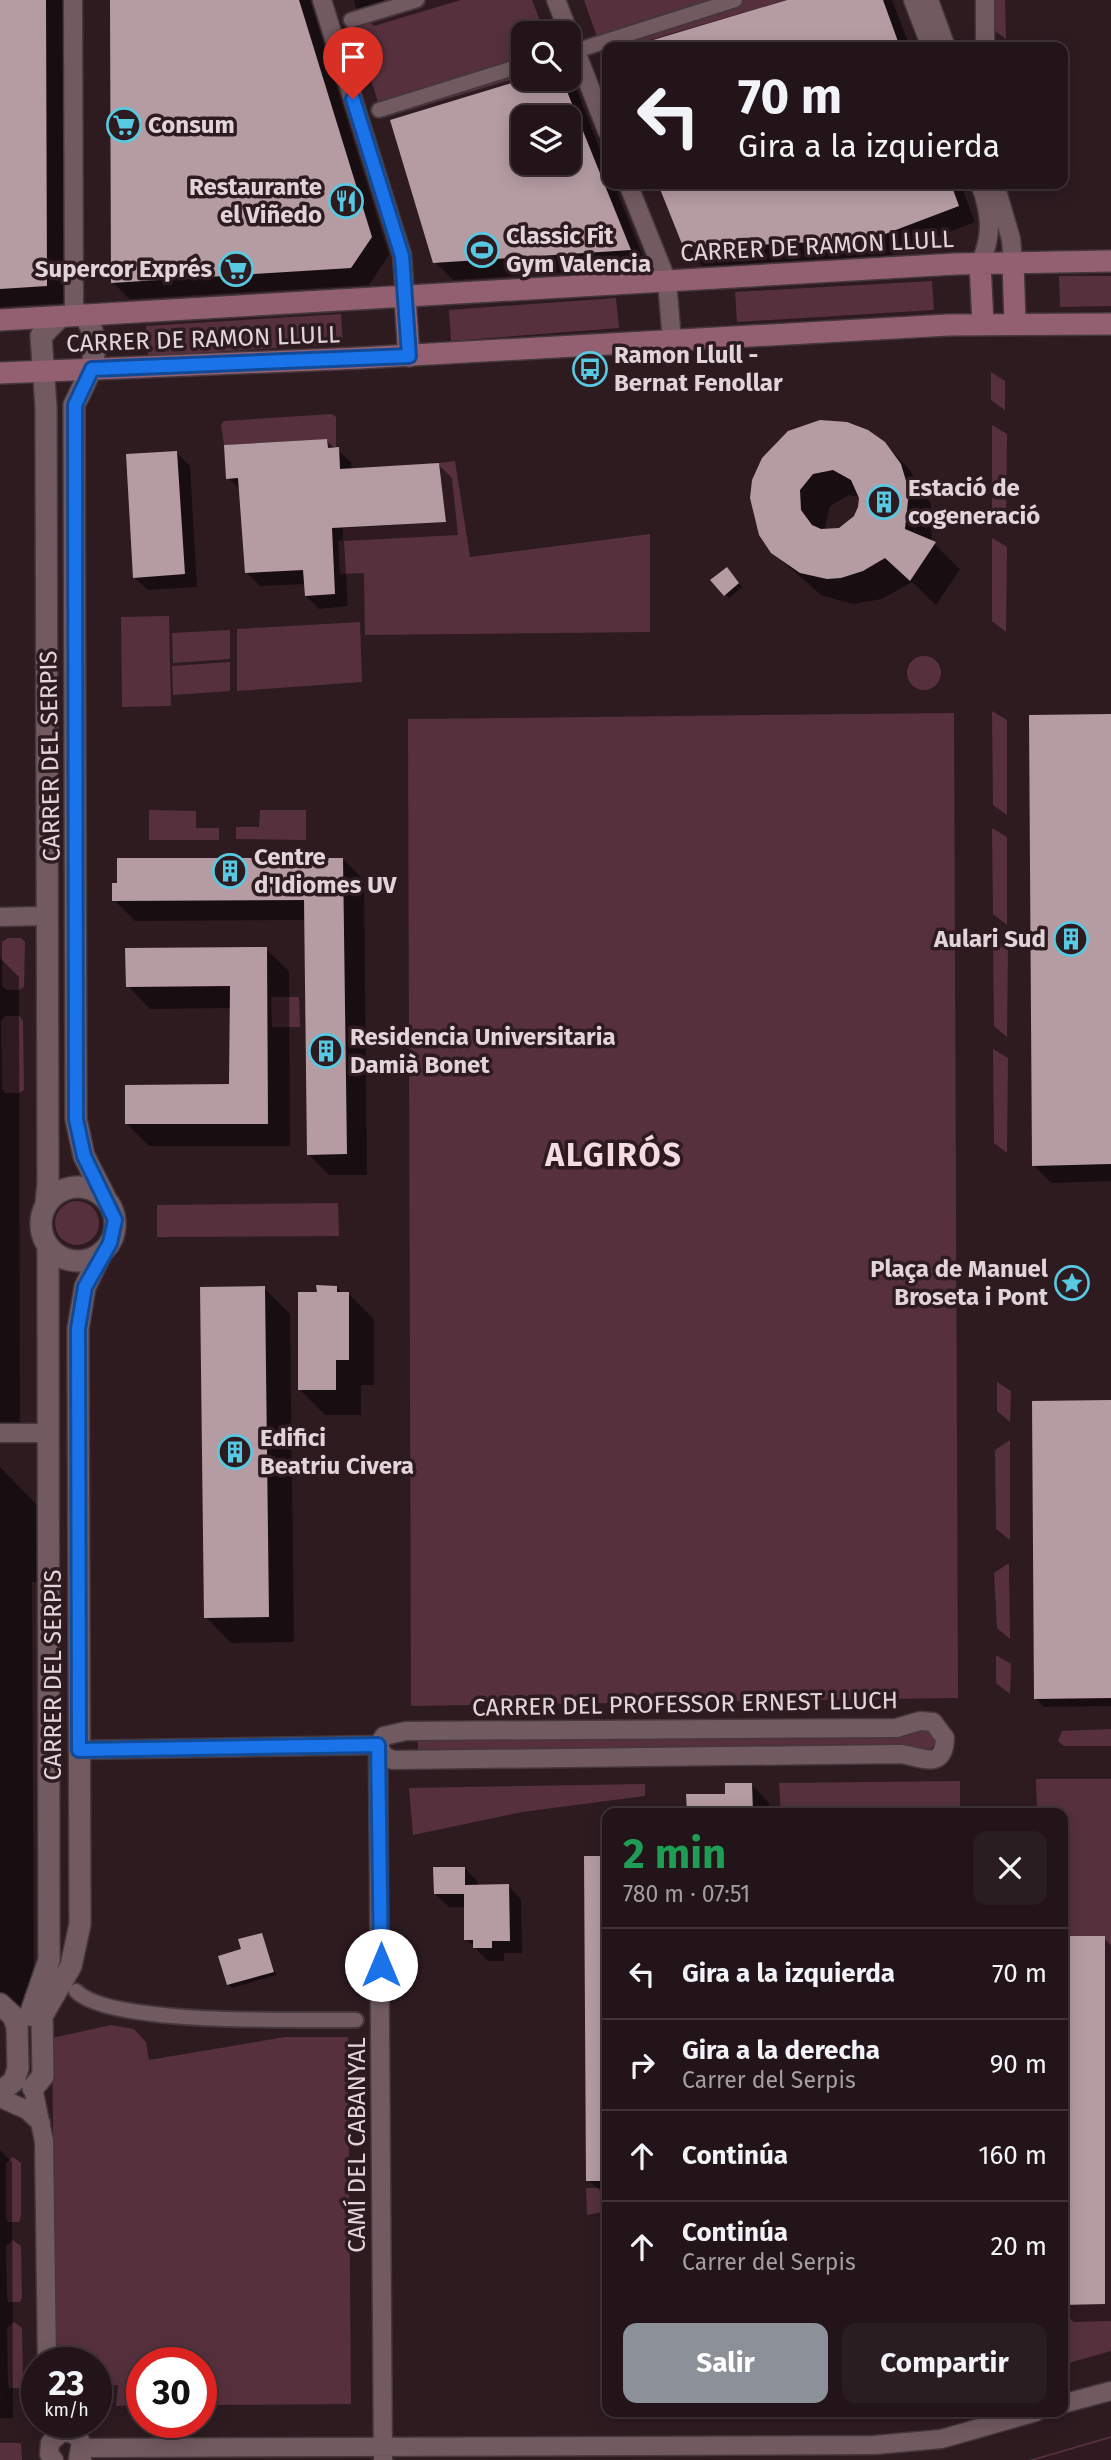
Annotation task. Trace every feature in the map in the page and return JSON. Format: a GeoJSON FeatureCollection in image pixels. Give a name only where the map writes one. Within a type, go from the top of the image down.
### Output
{"type":"FeatureCollection","features":[{"type":"Feature","properties":{"kind":"main road","name":"CARRER DE RAMON LLULL"},"geometry":{"type":"LineString","coordinates":[[0,320],[980,264],[1111,261]]}},
{"type":"Feature","properties":{"kind":"main road"},"geometry":{"type":"LineString","coordinates":[[1013,263],[1015,322]]}},
{"type":"Feature","properties":{"kind":"main road","name":"CARRER DE RAMON LLULL"},"geometry":{"type":"LineString","coordinates":[[980,264],[982,323]]}},
{"type":"Feature","properties":{"kind":"main road"},"geometry":{"type":"LineString","coordinates":[[405,298],[409,356]]}},
{"type":"Feature","properties":{"kind":"main road","name":"CARRER DE RAMON LLULL"},"geometry":{"type":"LineString","coordinates":[[0,373],[409,356],[982,323],[1111,324]]}},
{"type":"Feature","properties":{"kind":"street","name":"CARRER DEL SERPIS"},"geometry":{"type":"LineString","coordinates":[[73,0],[73,316]]}},
{"type":"Feature","properties":{"kind":"street"},"geometry":{"type":"LineString","coordinates":[[322,0],[402,256],[405,298]]}},
{"type":"Feature","properties":{"kind":"street"},"geometry":{"type":"LineString","coordinates":[[351,20],[417,0]]}},
{"type":"Feature","properties":{"kind":"street"},"geometry":{"type":"LineString","coordinates":[[555,0],[564,21]]}},
{"type":"Feature","properties":{"kind":"street"},"geometry":{"type":"LineString","coordinates":[[603,42],[735,0]]}},
{"type":"Feature","properties":{"kind":"street"},"geometry":{"type":"LineString","coordinates":[[914,0],[929,42]]}},
{"type":"Feature","properties":{"kind":"street"},"geometry":{"type":"LineString","coordinates":[[929,0],[944,42]]}},
{"type":"Feature","properties":{"kind":"street"},"geometry":{"type":"LineString","coordinates":[[985,0],[985,42]]}},
{"type":"Feature","properties":{"kind":"street"},"geometry":{"type":"LineString","coordinates":[[581,49],[602,42]]}},
{"type":"Feature","properties":{"kind":"street"},"geometry":{"type":"LineString","coordinates":[[379,110],[511,69]]}},
{"type":"Feature","properties":{"kind":"street"},"geometry":{"type":"LineString","coordinates":[[581,72],[602,120]]}},
{"type":"Feature","properties":{"kind":"street"},"geometry":{"type":"LineString","coordinates":[[630,189],[667,281],[671,341]]}},
{"type":"Feature","properties":{"kind":"street"},"geometry":{"type":"LineString","coordinates":[[980,264],[991,233],[991,217],[982,189]]}},
{"type":"Feature","properties":{"kind":"street"},"geometry":{"type":"LineString","coordinates":[[997,189],[1008,224],[1013,263]]}},
{"type":"Feature","properties":{"kind":"street","name":"CARRER DEL SERPIS"},"geometry":{"type":"LineString","coordinates":[[73,316],[90,325],[96,349],[92,369],[75,405],[76,1119],[84,1156],[105,1197]]}},
{"type":"Feature","properties":{"kind":"street","name":"CARRER DEL SERPIS"},"geometry":{"type":"LineString","coordinates":[[46,1204],[46,407],[41,336],[73,316]]}},
{"type":"Feature","properties":{"kind":"street"},"geometry":{"type":"LineString","coordinates":[[0,917],[45,916]]}},
{"type":"Feature","properties":{"kind":"street"},"geometry":{"type":"LineString","coordinates":[[73,1186],[93,1189],[105,1197],[115,1220],[114,1232],[102,1252],[80,1261],[68,1260],[48,1247],[40,1226],[46,1204],[62,1189],[73,1186]]}},
{"type":"Feature","properties":{"kind":"street","name":"CARRER DEL SERPIS"},"geometry":{"type":"LineString","coordinates":[[47,2347],[44,2141],[33,2088],[30,2017],[49,1960],[48,1247]]}},
{"type":"Feature","properties":{"kind":"street","name":"CARRER DEL SERPIS"},"geometry":{"type":"LineString","coordinates":[[33,2088],[43,2076],[42,2024],[46,2006],[71,1966],[77,1947],[78,1329],[85,1287],[102,1252]]}},
{"type":"Feature","properties":{"kind":"street"},"geometry":{"type":"LineString","coordinates":[[0,1433],[49,1433]]}},
{"type":"Feature","properties":{"kind":"street","name":"CARRER DEL PROFESSOR ERNEST LLUCH"},"geometry":{"type":"LineString","coordinates":[[927,1721],[939,1726],[945,1738],[938,1756],[926,1761],[900,1754],[393,1760],[384,1756],[378,1745],[384,1735],[406,1731],[896,1728],[927,1721]]}},
{"type":"Feature","properties":{"kind":"street","name":"CARRER DEL PROFESSOR ERNEST LLUCH"},"geometry":{"type":"LineString","coordinates":[[79,1750],[378,1745]]}},
{"type":"Feature","properties":{"kind":"street","name":"CAMÍ DEL CABANYAL"},"geometry":{"type":"LineString","coordinates":[[378,1745],[383,2453]]}},
{"type":"Feature","properties":{"kind":"street"},"geometry":{"type":"LineString","coordinates":[[0,1998],[24,1993],[40,1983]]}},
{"type":"Feature","properties":{"kind":"street"},"geometry":{"type":"LineString","coordinates":[[76,1991],[91,2003],[171,2016],[356,2020]]}},
{"type":"Feature","properties":{"kind":"street"},"geometry":{"type":"LineString","coordinates":[[0,2004],[13,2015],[17,2025],[18,2068],[14,2081],[0,2095]]}},
{"type":"Feature","properties":{"kind":"street"},"geometry":{"type":"LineString","coordinates":[[0,2095],[33,2088]]}},
{"type":"Feature","properties":{"kind":"street"},"geometry":{"type":"LineString","coordinates":[[0,2095],[27,2110],[41,2123]]}},
{"type":"Feature","properties":{"kind":"street"},"geometry":{"type":"LineString","coordinates":[[1068,2402],[1111,2390]]}},
{"type":"Feature","properties":{"kind":"street"},"geometry":{"type":"LineString","coordinates":[[50,2456],[53,2438],[62,2432],[78,2437],[80,2456],[383,2453],[917,2443],[1017,2417]]}},
{"type":"Feature","properties":{"kind":"street"},"geometry":{"type":"LineString","coordinates":[[49,2438],[50,2456]]}},
{"type":"Feature","properties":{"kind":"shaded area"},"geometry":{"type":"Polygon","coordinates":[[[393,0],[532,0],[540,21],[511,21],[511,80],[383,118],[350,13],[393,0]]]}},
{"type":"Feature","properties":{"kind":"shaded area"},"geometry":{"type":"Polygon","coordinates":[[[584,0],[786,0],[643,42],[602,42],[602,51],[584,0]]]}},
{"type":"Feature","properties":{"kind":"shaded area"},"geometry":{"type":"Polygon","coordinates":[[[992,0],[1005,0],[1006,39],[992,29],[992,0]]]}},
{"type":"Feature","properties":{"kind":"shaded area"},"geometry":{"type":"Polygon","coordinates":[[[1059,276],[1111,276],[1111,306],[1060,307],[1059,276]]]}},
{"type":"Feature","properties":{"kind":"shaded area"},"geometry":{"type":"Polygon","coordinates":[[[932,281],[934,310],[737,322],[735,292],[932,281]]]}},
{"type":"Feature","properties":{"kind":"shaded area"},"geometry":{"type":"Polygon","coordinates":[[[616,298],[619,328],[451,341],[449,310],[616,298]]]}},
{"type":"Feature","properties":{"kind":"shaded area"},"geometry":{"type":"Polygon","coordinates":[[[341,314],[343,344],[148,356],[146,326],[341,314]]]}},
{"type":"Feature","properties":{"kind":"shaded area"},"geometry":{"type":"Polygon","coordinates":[[[991,372],[1005,381],[1005,410],[991,400],[991,372]]]}},
{"type":"Feature","properties":{"kind":"shaded area"},"geometry":{"type":"Polygon","coordinates":[[[332,414],[336,417],[336,447],[328,448],[327,439],[224,445],[221,425],[224,421],[332,414]]]}},
{"type":"Feature","properties":{"kind":"shaded area"},"geometry":{"type":"Polygon","coordinates":[[[992,425],[1007,434],[1006,522],[992,511],[992,425]]]}},
{"type":"Feature","properties":{"kind":"shaded area"},"geometry":{"type":"Polygon","coordinates":[[[455,461],[470,557],[650,534],[650,632],[365,635],[364,573],[340,574],[338,541],[343,540],[343,528],[446,522],[439,463],[455,461]]]}},
{"type":"Feature","properties":{"kind":"shaded area"},"geometry":{"type":"Polygon","coordinates":[[[992,538],[1007,547],[1006,632],[992,621],[992,538]]]}},
{"type":"Feature","properties":{"kind":"shaded area"},"geometry":{"type":"Polygon","coordinates":[[[169,616],[171,706],[122,707],[121,617],[169,616]]]}},
{"type":"Feature","properties":{"kind":"shaded area"},"geometry":{"type":"Polygon","coordinates":[[[360,622],[362,682],[237,691],[237,629],[360,622]]]}},
{"type":"Feature","properties":{"kind":"shaded area"},"geometry":{"type":"Polygon","coordinates":[[[230,630],[230,659],[173,663],[172,633],[230,630]]]}},
{"type":"Feature","properties":{"kind":"shaded area"},"geometry":{"type":"Polygon","coordinates":[[[924,656],[936,661],[941,673],[936,685],[924,690],[912,685],[907,673],[912,661],[924,656]]]}},
{"type":"Feature","properties":{"kind":"shaded area"},"geometry":{"type":"Polygon","coordinates":[[[230,662],[230,691],[173,695],[172,666],[230,662]]]}},
{"type":"Feature","properties":{"kind":"shaded area"},"geometry":{"type":"Polygon","coordinates":[[[992,711],[1007,720],[1007,815],[993,805],[992,711]]]}},
{"type":"Feature","properties":{"kind":"shaded area"},"geometry":{"type":"Polygon","coordinates":[[[954,713],[958,1698],[411,1706],[408,719],[954,713]]]}},
{"type":"Feature","properties":{"kind":"shaded area"},"geometry":{"type":"Polygon","coordinates":[[[149,810],[196,811],[196,828],[219,828],[219,840],[149,840],[149,810]]]}},
{"type":"Feature","properties":{"kind":"shaded area"},"geometry":{"type":"Polygon","coordinates":[[[260,810],[306,810],[306,840],[236,839],[236,827],[259,827],[260,810]]]}},
{"type":"Feature","properties":{"kind":"shaded area"},"geometry":{"type":"Polygon","coordinates":[[[992,828],[1007,837],[1007,925],[993,914],[992,828]]]}},
{"type":"Feature","properties":{"kind":"shaded area"},"geometry":{"type":"Polygon","coordinates":[[[8,938],[21,938],[25,942],[24,987],[19,990],[6,990],[2,986],[2,942],[8,938]]]}},
{"type":"Feature","properties":{"kind":"shaded area"},"geometry":{"type":"Polygon","coordinates":[[[993,939],[1008,948],[1007,1037],[994,1026],[993,939]]]}},
{"type":"Feature","properties":{"kind":"shaded area"},"geometry":{"type":"Polygon","coordinates":[[[271,997],[299,997],[300,1027],[272,1027],[271,997]]]}},
{"type":"Feature","properties":{"kind":"shaded area"},"geometry":{"type":"Polygon","coordinates":[[[6,1016],[19,1016],[23,1021],[24,1090],[19,1093],[5,1093],[2,1089],[1,1021],[6,1016]]]}},
{"type":"Feature","properties":{"kind":"shaded area"},"geometry":{"type":"Polygon","coordinates":[[[993,1049],[1008,1058],[1007,1153],[994,1143],[993,1049]]]}},
{"type":"Feature","properties":{"kind":"shaded area"},"geometry":{"type":"Polygon","coordinates":[[[77,1201],[93,1207],[99,1223],[93,1239],[77,1245],[61,1239],[55,1223],[61,1207],[77,1201]]]}},
{"type":"Feature","properties":{"kind":"shaded area"},"geometry":{"type":"Polygon","coordinates":[[[338,1203],[339,1236],[157,1237],[157,1205],[338,1203]]]}},
{"type":"Feature","properties":{"kind":"shaded area"},"geometry":{"type":"Polygon","coordinates":[[[997,1382],[1011,1391],[1010,1422],[997,1411],[997,1382]]]}},
{"type":"Feature","properties":{"kind":"shaded area"},"geometry":{"type":"Polygon","coordinates":[[[1010,1440],[1010,1540],[996,1529],[995,1450],[1010,1440]]]}},
{"type":"Feature","properties":{"kind":"shaded area"},"geometry":{"type":"Polygon","coordinates":[[[1009,1563],[1010,1639],[997,1628],[994,1573],[1009,1563]]]}},
{"type":"Feature","properties":{"kind":"shaded area"},"geometry":{"type":"Polygon","coordinates":[[[996,1655],[1011,1664],[1010,1694],[996,1683],[996,1655]]]}},
{"type":"Feature","properties":{"kind":"shaded area"},"geometry":{"type":"Polygon","coordinates":[[[1111,1729],[1111,1746],[1064,1746],[1058,1741],[1062,1731],[1111,1729]]]}},
{"type":"Feature","properties":{"kind":"shaded area"},"geometry":{"type":"Polygon","coordinates":[[[926,1730],[936,1735],[937,1744],[929,1750],[418,1755],[418,1737],[926,1730]]]}},
{"type":"Feature","properties":{"kind":"shaded area"},"geometry":{"type":"Polygon","coordinates":[[[1036,1779],[1111,1779],[1111,2351],[1068,2363],[1068,1808],[1037,1808],[1036,1779]]]}},
{"type":"Feature","properties":{"kind":"shaded area"},"geometry":{"type":"Polygon","coordinates":[[[960,1781],[960,1808],[781,1808],[779,1783],[960,1781]]]}},
{"type":"Feature","properties":{"kind":"shaded area"},"geometry":{"type":"Polygon","coordinates":[[[645,1784],[645,1796],[522,1812],[413,1835],[409,1788],[645,1784]]]}},
{"type":"Feature","properties":{"kind":"shaded area"},"geometry":{"type":"Polygon","coordinates":[[[111,2025],[134,2029],[146,2042],[149,2060],[285,2037],[348,2037],[351,2404],[217,2405],[217,2347],[126,2347],[126,2406],[116,2406],[118,2385],[112,2386],[112,2347],[56,2347],[52,2038],[111,2025]]]}},
{"type":"Feature","properties":{"kind":"shaded area"},"geometry":{"type":"Polygon","coordinates":[[[13,2157],[21,2163],[19,2222],[8,2222],[6,2217],[6,2163],[13,2157]]]}},
{"type":"Feature","properties":{"kind":"shaded area"},"geometry":{"type":"Polygon","coordinates":[[[586,2188],[602,2188],[602,2212],[587,2215],[586,2188]]]}},
{"type":"Feature","properties":{"kind":"shaded area"},"geometry":{"type":"Polygon","coordinates":[[[13,2240],[21,2246],[20,2302],[8,2302],[7,2297],[6,2246],[13,2240]]]}},
{"type":"Feature","properties":{"kind":"shaded area"},"geometry":{"type":"Polygon","coordinates":[[[14,2322],[22,2328],[21,2388],[9,2388],[7,2328],[14,2322]]]}},
{"type":"Feature","properties":{"kind":"shaded area"},"geometry":{"type":"Polygon","coordinates":[[[1111,2436],[1111,2460],[1029,2460],[1111,2436]]]}},
{"type":"Feature","properties":{"kind":"shaded area"},"geometry":{"type":"Polygon","coordinates":[[[0,2443],[21,2443],[22,2460],[0,2460],[0,2443]]]}},
{"type":"Feature","properties":{"kind":"building"},"geometry":{"type":"Polygon","coordinates":[[[0,0],[46,0],[47,286],[0,289],[0,0]]]}},
{"type":"Feature","properties":{"kind":"building"},"geometry":{"type":"Polygon","coordinates":[[[110,0],[299,0],[372,237],[351,268],[111,283],[110,0]]]}},
{"type":"Feature","properties":{"kind":"building"},"geometry":{"type":"Polygon","coordinates":[[[787,0],[883,0],[898,42],[646,42],[787,0]]]}},
{"type":"Feature","properties":{"kind":"building"},"geometry":{"type":"Polygon","coordinates":[[[511,83],[511,91],[567,91],[572,105],[511,105],[511,175],[581,175],[581,126],[602,178],[602,189],[606,189],[631,250],[433,263],[390,120],[511,83]]]}},
{"type":"Feature","properties":{"kind":"building"},"geometry":{"type":"Polygon","coordinates":[[[660,189],[953,189],[959,206],[872,239],[684,249],[660,189]]]}},
{"type":"Feature","properties":{"kind":"building","name":"Estació de cogeneració"},"geometry":{"type":"Polygon","coordinates":[[[820,420],[847,422],[868,430],[885,442],[901,464],[909,491],[905,529],[936,542],[910,581],[885,558],[863,571],[827,579],[800,573],[771,553],[759,535],[750,498],[752,480],[762,458],[788,431],[820,420]],[[833,470],[813,474],[800,490],[801,510],[812,525],[821,529],[839,528],[854,516],[859,498],[851,480],[833,470]]]}},
{"type":"Feature","properties":{"kind":"building"},"geometry":{"type":"Polygon","coordinates":[[[327,439],[328,448],[339,447],[340,469],[439,463],[446,522],[332,528],[335,594],[305,596],[303,570],[245,573],[238,478],[226,479],[224,445],[327,439]]]}},
{"type":"Feature","properties":{"kind":"building"},"geometry":{"type":"Polygon","coordinates":[[[177,451],[185,574],[133,578],[126,454],[177,451]]]}},
{"type":"Feature","properties":{"kind":"building"},"geometry":{"type":"Polygon","coordinates":[[[727,567],[739,583],[724,596],[710,580],[727,567]]]}},
{"type":"Feature","properties":{"kind":"building","name":"Aulari Sud"},"geometry":{"type":"Polygon","coordinates":[[[1111,714],[1111,1164],[1032,1166],[1029,715],[1111,714]]]}},
{"type":"Feature","properties":{"kind":"building"},"geometry":{"type":"Polygon","coordinates":[[[117,858],[343,858],[347,1154],[307,1155],[304,900],[112,901],[112,883],[117,883],[117,858]]]}},
{"type":"Feature","properties":{"kind":"building"},"geometry":{"type":"Polygon","coordinates":[[[267,947],[268,1124],[125,1124],[125,1085],[229,1084],[230,986],[126,987],[125,948],[267,947]]]}},
{"type":"Feature","properties":{"kind":"building"},"geometry":{"type":"Polygon","coordinates":[[[316,1285],[337,1286],[337,1292],[349,1292],[349,1360],[336,1360],[336,1390],[298,1390],[298,1292],[317,1292],[316,1285]]]}},
{"type":"Feature","properties":{"kind":"building","name":"Edifici Beatriu Civera"},"geometry":{"type":"Polygon","coordinates":[[[265,1286],[269,1617],[204,1618],[200,1287],[265,1286]]]}},
{"type":"Feature","properties":{"kind":"building"},"geometry":{"type":"Polygon","coordinates":[[[1111,1400],[1111,1698],[1034,1699],[1032,1401],[1111,1400]]]}},
{"type":"Feature","properties":{"kind":"building"},"geometry":{"type":"Polygon","coordinates":[[[725,1783],[752,1783],[753,1808],[687,1808],[686,1794],[725,1794],[725,1783]]]}},
{"type":"Feature","properties":{"kind":"building"},"geometry":{"type":"Polygon","coordinates":[[[584,1856],[602,1856],[602,2181],[586,2181],[584,1856]]]}},
{"type":"Feature","properties":{"kind":"building"},"geometry":{"type":"Polygon","coordinates":[[[433,1867],[465,1867],[465,1885],[509,1884],[510,1941],[492,1941],[492,1948],[473,1948],[473,1940],[464,1940],[464,1894],[434,1894],[433,1867]]]}},
{"type":"Feature","properties":{"kind":"building"},"geometry":{"type":"Polygon","coordinates":[[[262,1933],[274,1972],[227,1985],[218,1956],[241,1949],[238,1939],[262,1933]]]}},
{"type":"Feature","properties":{"kind":"building"},"geometry":{"type":"Polygon","coordinates":[[[1068,1936],[1105,1936],[1105,2304],[1068,2305],[1068,1936]]]}},
{"type":"Feature","properties":{"kind":"place","name":"Consum"},"geometry":{"type":"Point","coordinates":[124,125]}},
{"type":"Feature","properties":{"kind":"place","name":"Restaurante el Viñedo"},"geometry":{"type":"Point","coordinates":[346,201]}},
{"type":"Feature","properties":{"kind":"place","name":"Classic Fit Gym Valencia"},"geometry":{"type":"Point","coordinates":[482,250]}},
{"type":"Feature","properties":{"kind":"place","name":"Supercor Exprés"},"geometry":{"type":"Point","coordinates":[236,269]}},
{"type":"Feature","properties":{"kind":"place","name":"Ramon Llull - Bernat Fenollar"},"geometry":{"type":"Point","coordinates":[590,369]}},
{"type":"Feature","properties":{"kind":"place","name":"Estació de cogeneració"},"geometry":{"type":"Point","coordinates":[884,502]}},
{"type":"Feature","properties":{"kind":"place","name":"Centre d'Idiomes UV"},"geometry":{"type":"Point","coordinates":[230,871]}},
{"type":"Feature","properties":{"kind":"place","name":"Aulari Sud"},"geometry":{"type":"Point","coordinates":[1071,939]}},
{"type":"Feature","properties":{"kind":"place","name":"Residencia Universitaria Damià Bonet"},"geometry":{"type":"Point","coordinates":[326,1051]}},
{"type":"Feature","properties":{"kind":"place","name":"Plaça de Manuel Broseta i Pont"},"geometry":{"type":"Point","coordinates":[1072,1283]}},
{"type":"Feature","properties":{"kind":"place","name":"Edifici Beatriu Civera"},"geometry":{"type":"Point","coordinates":[235,1452]}},
{"type":"Feature","properties":{"kind":"district","name":"ALGIRÓS"},"geometry":{"type":"Point","coordinates":[614,1155]}},
{"type":"Feature","properties":{"kind":"route"},"geometry":{"type":"LineString","coordinates":[[353,99],[402,256],[409,356],[135,370],[92,369],[75,405],[78,892],[76,1119],[84,1156],[112,1208],[115,1220],[110,1243],[102,1252],[85,1287],[78,1329],[79,1750],[378,1745],[381,1965]]}}]}
